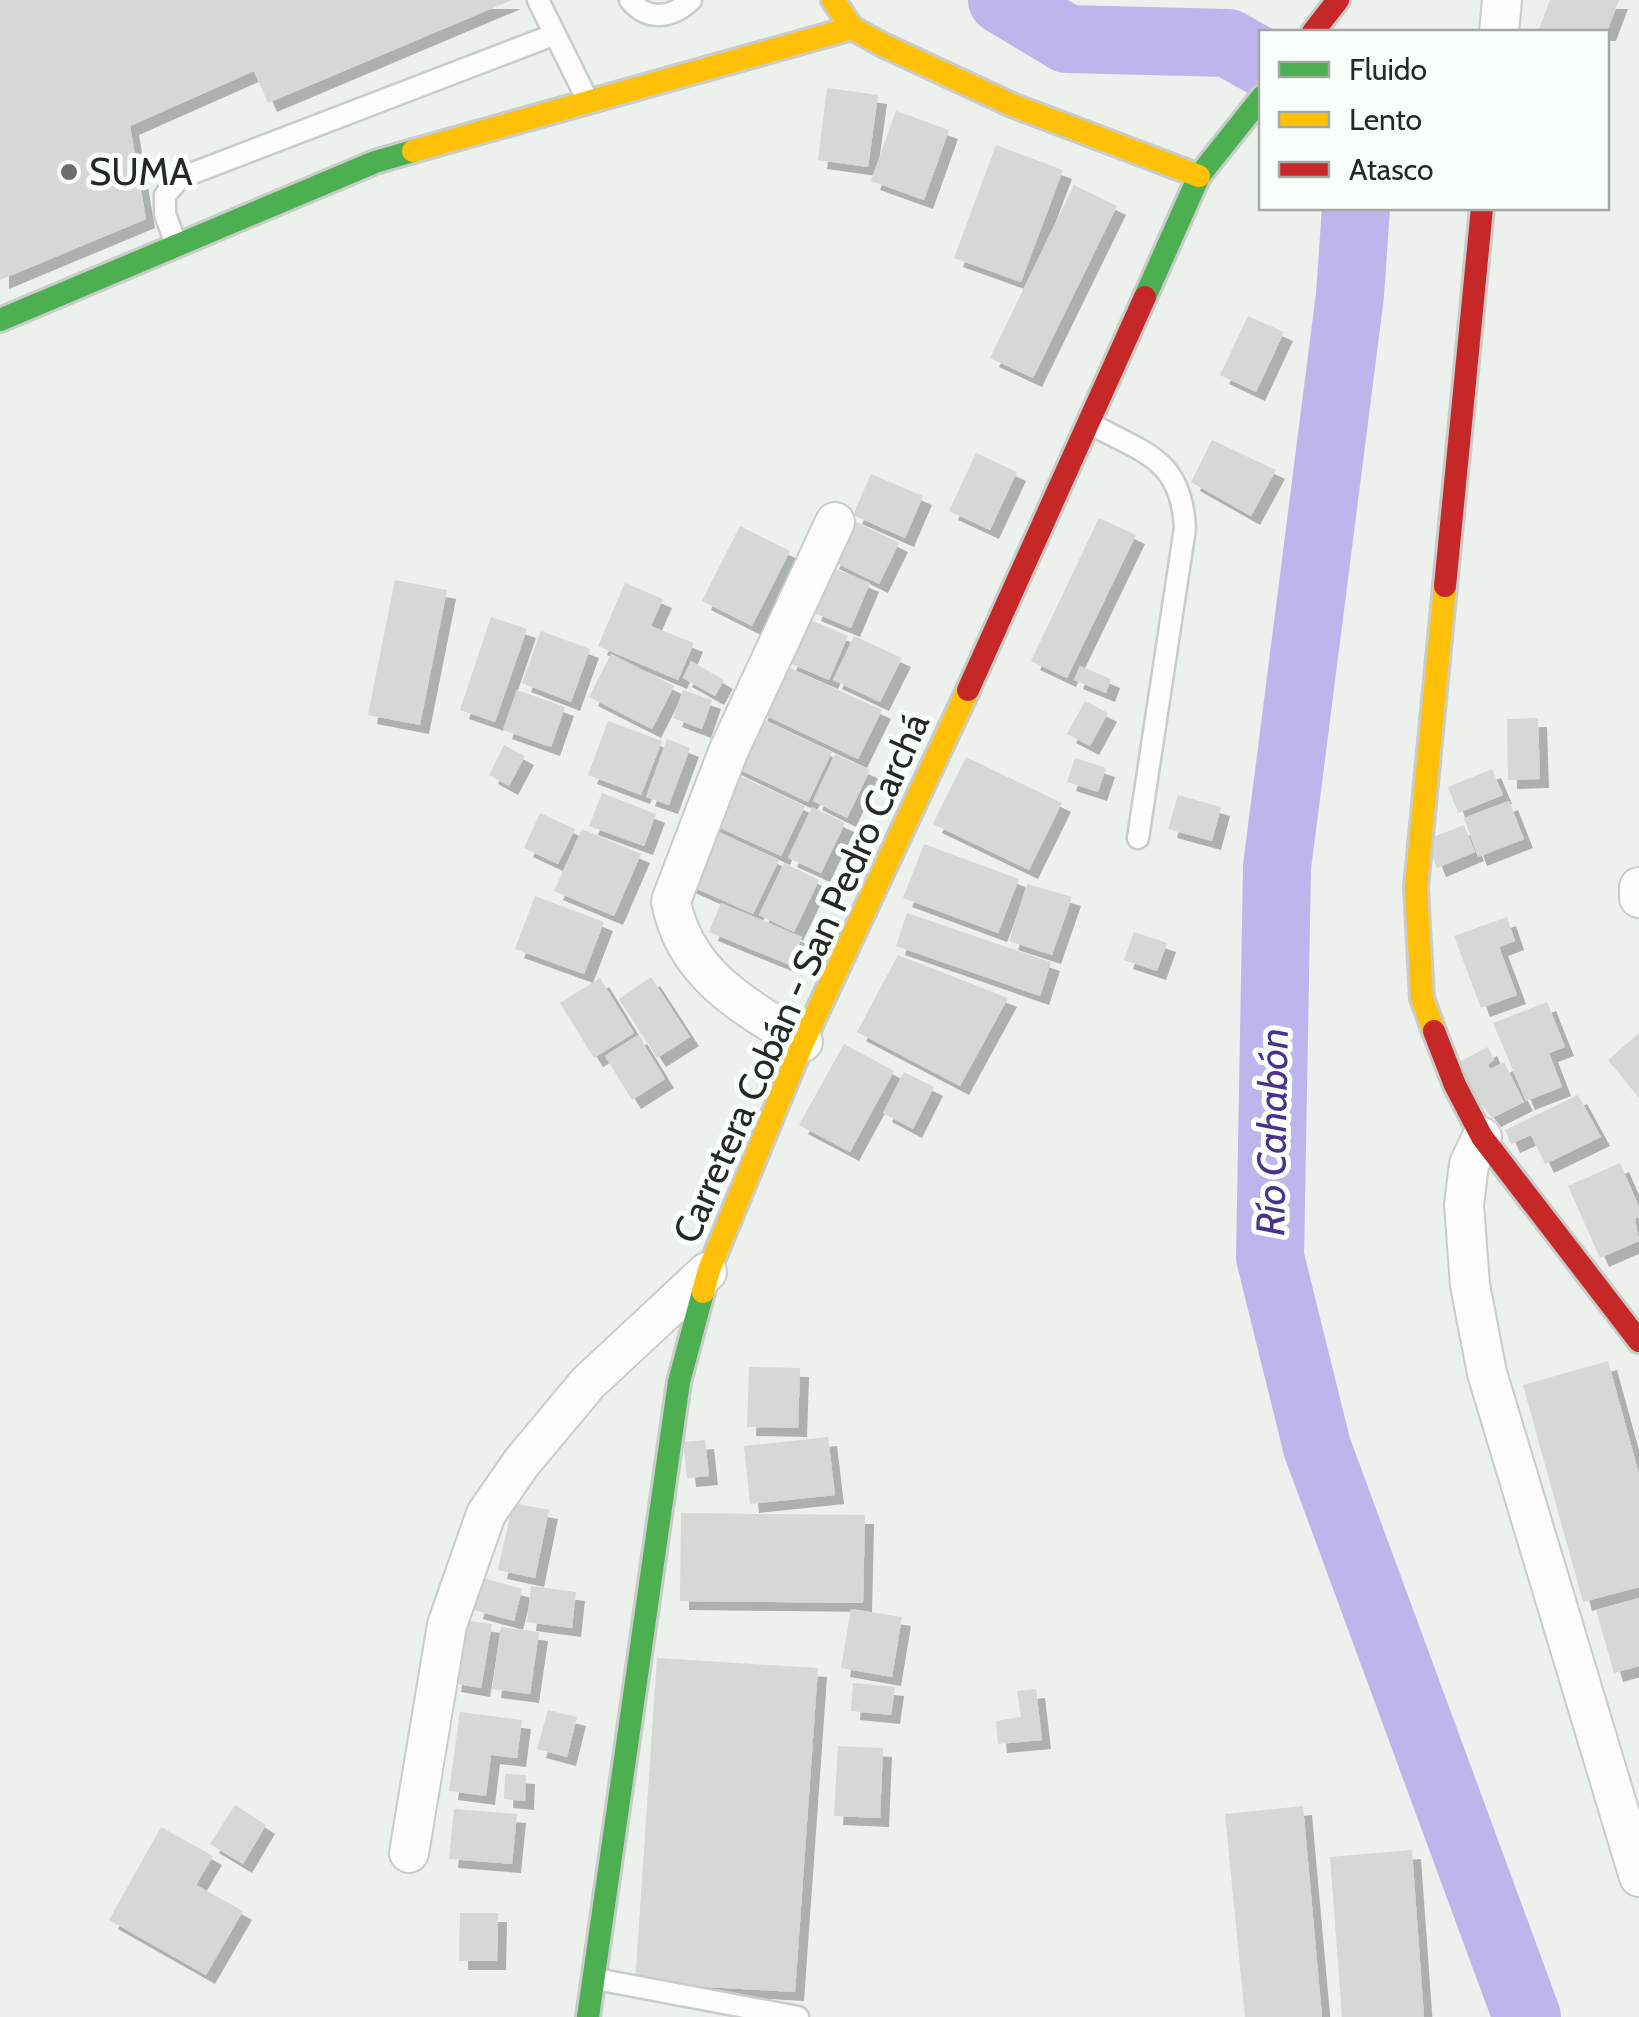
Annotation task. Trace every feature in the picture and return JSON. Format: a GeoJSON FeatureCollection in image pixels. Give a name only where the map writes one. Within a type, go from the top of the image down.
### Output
{"type":"FeatureCollection","features":[{"type":"Feature","properties":{"kind":"main road"},"geometry":{"type":"LineString","coordinates":[[833,0],[852,28],[1012,105],[1199,176]]}},
{"type":"Feature","properties":{"kind":"main road"},"geometry":{"type":"LineString","coordinates":[[1315,30],[1338,0]]}},
{"type":"Feature","properties":{"kind":"main road"},"geometry":{"type":"LineString","coordinates":[[0,320],[374,162],[852,28]]}},
{"type":"Feature","properties":{"kind":"main road","name":"Carretera Cobán - San Pedro Carchá"},"geometry":{"type":"LineString","coordinates":[[588,2017],[679,1382],[708,1270],[804,1042],[913,812],[1199,176],[1259,100]]}},
{"type":"Feature","properties":{"kind":"main road"},"geometry":{"type":"LineString","coordinates":[[1482,210],[1416,887],[1422,998],[1455,1085],[1482,1136],[1639,1342]]}},
{"type":"Feature","properties":{"kind":"street"},"geometry":{"type":"LineString","coordinates":[[1499,30],[1502,0]]}},
{"type":"Feature","properties":{"kind":"street"},"geometry":{"type":"LineString","coordinates":[[804,1042],[733,1000],[694,957],[675,922],[671,901],[728,752],[835,522]]}},
{"type":"Feature","properties":{"kind":"street"},"geometry":{"type":"LineString","coordinates":[[1639,888],[1639,898]]}},
{"type":"Feature","properties":{"kind":"street"},"geometry":{"type":"LineString","coordinates":[[1482,1136],[1470,1164],[1464,1204],[1470,1284],[1487,1373],[1639,1877]]}},
{"type":"Feature","properties":{"kind":"street"},"geometry":{"type":"LineString","coordinates":[[409,1853],[446,1625],[486,1514],[522,1462],[588,1383],[708,1270]]}},
{"type":"Feature","properties":{"kind":"lane"},"geometry":{"type":"LineString","coordinates":[[538,0],[589,102]]}},
{"type":"Feature","properties":{"kind":"lane"},"geometry":{"type":"LineString","coordinates":[[630,0],[637,8],[660,16],[679,11],[691,0]]}},
{"type":"Feature","properties":{"kind":"lane"},"geometry":{"type":"LineString","coordinates":[[176,246],[165,214],[165,194],[180,178],[553,35]]}},
{"type":"Feature","properties":{"kind":"lane"},"geometry":{"type":"LineString","coordinates":[[1089,423],[1156,460],[1175,476],[1184,500],[1186,528],[1138,838]]}},
{"type":"Feature","properties":{"kind":"lane"},"geometry":{"type":"LineString","coordinates":[[594,1979],[798,2017]]}},
{"type":"Feature","properties":{"kind":"building","name":"SUMA"},"geometry":{"type":"Polygon","coordinates":[[[0,0],[512,0],[268,103],[254,71],[130,126],[146,219],[0,280],[0,0]]]}},
{"type":"Feature","properties":{"kind":"building"},"geometry":{"type":"Polygon","coordinates":[[[1550,0],[1619,0],[1608,30],[1539,30],[1550,0]]]}},
{"type":"Feature","properties":{"kind":"building"},"geometry":{"type":"Polygon","coordinates":[[[827,88],[878,95],[868,167],[818,160],[827,88]]]}},
{"type":"Feature","properties":{"kind":"building"},"geometry":{"type":"Polygon","coordinates":[[[896,111],[949,130],[924,200],[871,181],[896,111]]]}},
{"type":"Feature","properties":{"kind":"building"},"geometry":{"type":"Polygon","coordinates":[[[996,145],[1063,170],[1021,282],[954,258],[996,145]]]}},
{"type":"Feature","properties":{"kind":"building"},"geometry":{"type":"Polygon","coordinates":[[[1074,185],[1117,206],[1033,378],[990,358],[1074,185]]]}},
{"type":"Feature","properties":{"kind":"building"},"geometry":{"type":"Polygon","coordinates":[[[1248,316],[1284,332],[1256,392],[1220,375],[1248,316]]]}},
{"type":"Feature","properties":{"kind":"building"},"geometry":{"type":"Polygon","coordinates":[[[1212,440],[1276,470],[1251,516],[1191,482],[1212,440]]]}},
{"type":"Feature","properties":{"kind":"building"},"geometry":{"type":"Polygon","coordinates":[[[976,453],[1017,472],[990,530],[949,511],[976,453]]]}},
{"type":"Feature","properties":{"kind":"building"},"geometry":{"type":"Polygon","coordinates":[[[871,474],[923,496],[905,538],[853,515],[871,474]]]}},
{"type":"Feature","properties":{"kind":"building"},"geometry":{"type":"Polygon","coordinates":[[[1099,518],[1136,535],[1067,678],[1031,661],[1099,518]]]}},
{"type":"Feature","properties":{"kind":"building"},"geometry":{"type":"Polygon","coordinates":[[[850,519],[899,543],[879,584],[830,560],[850,519]]]}},
{"type":"Feature","properties":{"kind":"building"},"geometry":{"type":"Polygon","coordinates":[[[740,526],[790,551],[752,626],[702,601],[740,526]]]}},
{"type":"Feature","properties":{"kind":"building"},"geometry":{"type":"Polygon","coordinates":[[[831,567],[870,583],[851,628],[812,612],[831,567]]]}},
{"type":"Feature","properties":{"kind":"building"},"geometry":{"type":"Polygon","coordinates":[[[395,580],[447,590],[420,725],[368,715],[395,580]]]}},
{"type":"Feature","properties":{"kind":"building"},"geometry":{"type":"Polygon","coordinates":[[[625,583],[663,599],[651,626],[694,643],[678,680],[598,646],[625,583]]]}},
{"type":"Feature","properties":{"kind":"building"},"geometry":{"type":"Polygon","coordinates":[[[491,617],[527,629],[495,722],[460,710],[491,617]]]}},
{"type":"Feature","properties":{"kind":"building"},"geometry":{"type":"Polygon","coordinates":[[[806,618],[848,636],[829,680],[787,662],[806,618]]]}},
{"type":"Feature","properties":{"kind":"building"},"geometry":{"type":"Polygon","coordinates":[[[541,631],[590,649],[571,702],[522,683],[541,631]]]}},
{"type":"Feature","properties":{"kind":"building"},"geometry":{"type":"Polygon","coordinates":[[[854,636],[902,658],[880,702],[833,680],[854,636]]]}},
{"type":"Feature","properties":{"kind":"building"},"geometry":{"type":"Polygon","coordinates":[[[611,654],[674,686],[652,729],[589,697],[611,654]]]}},
{"type":"Feature","properties":{"kind":"building"},"geometry":{"type":"Polygon","coordinates":[[[691,661],[724,680],[715,696],[683,678],[691,661]]]}},
{"type":"Feature","properties":{"kind":"building"},"geometry":{"type":"Polygon","coordinates":[[[781,664],[882,710],[858,759],[758,712],[781,664]]]}},
{"type":"Feature","properties":{"kind":"building"},"geometry":{"type":"Polygon","coordinates":[[[1080,666],[1111,679],[1106,693],[1074,680],[1080,666]]]}},
{"type":"Feature","properties":{"kind":"building"},"geometry":{"type":"Polygon","coordinates":[[[517,690],[565,707],[551,747],[503,730],[517,690]]]}},
{"type":"Feature","properties":{"kind":"building"},"geometry":{"type":"Polygon","coordinates":[[[683,690],[712,700],[702,729],[673,718],[683,690]]]}},
{"type":"Feature","properties":{"kind":"building"},"geometry":{"type":"Polygon","coordinates":[[[1085,701],[1108,713],[1090,746],[1067,734],[1085,701]]]}},
{"type":"Feature","properties":{"kind":"building"},"geometry":{"type":"Polygon","coordinates":[[[753,715],[832,752],[808,802],[730,765],[753,715]]]}},
{"type":"Feature","properties":{"kind":"building"},"geometry":{"type":"Polygon","coordinates":[[[1538,718],[1540,779],[1508,780],[1507,719],[1538,718]]]}},
{"type":"Feature","properties":{"kind":"building"},"geometry":{"type":"Polygon","coordinates":[[[608,721],[662,741],[641,795],[588,775],[608,721]]]}},
{"type":"Feature","properties":{"kind":"building"},"geometry":{"type":"Polygon","coordinates":[[[667,739],[690,748],[669,805],[646,797],[667,739]]]}},
{"type":"Feature","properties":{"kind":"building"},"geometry":{"type":"Polygon","coordinates":[[[504,745],[525,756],[509,786],[489,775],[504,745]]]}},
{"type":"Feature","properties":{"kind":"building"},"geometry":{"type":"Polygon","coordinates":[[[835,754],[870,770],[847,818],[813,801],[835,754]]]}},
{"type":"Feature","properties":{"kind":"building"},"geometry":{"type":"Polygon","coordinates":[[[966,757],[1062,803],[1029,870],[933,824],[966,757]]]}},
{"type":"Feature","properties":{"kind":"building"},"geometry":{"type":"Polygon","coordinates":[[[1075,758],[1106,768],[1098,792],[1067,782],[1075,758]]]}},
{"type":"Feature","properties":{"kind":"building"},"geometry":{"type":"Polygon","coordinates":[[[1492,769],[1503,795],[1458,813],[1448,787],[1492,769]]]}},
{"type":"Feature","properties":{"kind":"building"},"geometry":{"type":"Polygon","coordinates":[[[727,770],[805,806],[781,856],[703,820],[727,770]]]}},
{"type":"Feature","properties":{"kind":"building"},"geometry":{"type":"Polygon","coordinates":[[[602,793],[656,814],[644,846],[589,826],[602,793]]]}},
{"type":"Feature","properties":{"kind":"building"},"geometry":{"type":"Polygon","coordinates":[[[1178,795],[1221,807],[1212,841],[1168,829],[1178,795]]]}},
{"type":"Feature","properties":{"kind":"building"},"geometry":{"type":"Polygon","coordinates":[[[1509,801],[1524,839],[1478,857],[1464,818],[1509,801]]]}},
{"type":"Feature","properties":{"kind":"building"},"geometry":{"type":"Polygon","coordinates":[[[812,807],[845,823],[821,873],[788,858],[812,807]]]}},
{"type":"Feature","properties":{"kind":"building"},"geometry":{"type":"Polygon","coordinates":[[[540,813],[575,829],[558,864],[524,848],[540,813]]]}},
{"type":"Feature","properties":{"kind":"building"},"geometry":{"type":"Polygon","coordinates":[[[1464,825],[1475,852],[1437,868],[1426,840],[1464,825]]]}},
{"type":"Feature","properties":{"kind":"building"},"geometry":{"type":"Polygon","coordinates":[[[710,828],[779,860],[753,914],[684,883],[710,828]]]}},
{"type":"Feature","properties":{"kind":"building"},"geometry":{"type":"Polygon","coordinates":[[[582,829],[641,854],[614,916],[554,891],[582,829]]]}},
{"type":"Feature","properties":{"kind":"building"},"geometry":{"type":"Polygon","coordinates":[[[924,844],[1019,879],[998,933],[903,898],[924,844]]]}},
{"type":"Feature","properties":{"kind":"building"},"geometry":{"type":"Polygon","coordinates":[[[784,863],[819,880],[794,932],[759,915],[784,863]]]}},
{"type":"Feature","properties":{"kind":"building"},"geometry":{"type":"Polygon","coordinates":[[[1027,884],[1072,897],[1052,955],[1009,941],[1027,884]]]}},
{"type":"Feature","properties":{"kind":"building"},"geometry":{"type":"Polygon","coordinates":[[[535,896],[604,922],[584,974],[515,949],[535,896]]]}},
{"type":"Feature","properties":{"kind":"building"},"geometry":{"type":"Polygon","coordinates":[[[721,903],[802,937],[790,965],[709,932],[721,903]]]}},
{"type":"Feature","properties":{"kind":"building"},"geometry":{"type":"Polygon","coordinates":[[[907,913],[1051,962],[1040,996],[896,946],[907,913]]]}},
{"type":"Feature","properties":{"kind":"building"},"geometry":{"type":"Polygon","coordinates":[[[1507,917],[1515,941],[1499,947],[1517,995],[1481,1008],[1454,936],[1507,917]]]}},
{"type":"Feature","properties":{"kind":"building"},"geometry":{"type":"Polygon","coordinates":[[[1134,932],[1167,943],[1157,971],[1124,960],[1134,932]]]}},
{"type":"Feature","properties":{"kind":"building"},"geometry":{"type":"Polygon","coordinates":[[[898,955],[1008,998],[960,1086],[857,1032],[898,955]]]}},
{"type":"Feature","properties":{"kind":"building"},"geometry":{"type":"Polygon","coordinates":[[[651,977],[690,1037],[657,1058],[619,999],[651,977]]]}},
{"type":"Feature","properties":{"kind":"building"},"geometry":{"type":"Polygon","coordinates":[[[600,978],[634,1033],[594,1058],[560,1003],[600,978]]]}},
{"type":"Feature","properties":{"kind":"building"},"geometry":{"type":"Polygon","coordinates":[[[1547,1002],[1565,1047],[1549,1053],[1562,1087],[1526,1101],[1493,1023],[1547,1002]]]}},
{"type":"Feature","properties":{"kind":"building"},"geometry":{"type":"Polygon","coordinates":[[[1639,1033],[1639,1098],[1608,1060],[1639,1033]]]}},
{"type":"Feature","properties":{"kind":"building"},"geometry":{"type":"Polygon","coordinates":[[[638,1035],[665,1079],[632,1100],[605,1056],[638,1035]]]}},
{"type":"Feature","properties":{"kind":"building"},"geometry":{"type":"Polygon","coordinates":[[[844,1044],[894,1071],[850,1152],[799,1125],[844,1044]]]}},
{"type":"Feature","properties":{"kind":"building"},"geometry":{"type":"Polygon","coordinates":[[[1488,1047],[1494,1060],[1488,1064],[1490,1069],[1504,1062],[1524,1102],[1492,1118],[1451,1066],[1488,1047]]]}},
{"type":"Feature","properties":{"kind":"building"},"geometry":{"type":"Polygon","coordinates":[[[904,1072],[934,1087],[913,1129],[883,1113],[904,1072]]]}},
{"type":"Feature","properties":{"kind":"building"},"geometry":{"type":"Polygon","coordinates":[[[1578,1095],[1601,1137],[1545,1164],[1531,1135],[1511,1144],[1505,1130],[1578,1095]]]}},
{"type":"Feature","properties":{"kind":"building"},"geometry":{"type":"Polygon","coordinates":[[[1620,1163],[1639,1207],[1639,1217],[1635,1219],[1639,1241],[1600,1258],[1568,1186],[1620,1163]]]}},
{"type":"Feature","properties":{"kind":"building"},"geometry":{"type":"Polygon","coordinates":[[[1608,1361],[1639,1474],[1639,1587],[1583,1602],[1523,1385],[1608,1361]]]}},
{"type":"Feature","properties":{"kind":"building"},"geometry":{"type":"Polygon","coordinates":[[[749,1367],[800,1368],[798,1428],[747,1427],[749,1367]]]}},
{"type":"Feature","properties":{"kind":"building"},"geometry":{"type":"Polygon","coordinates":[[[828,1437],[835,1495],[750,1504],[744,1446],[828,1437]]]}},
{"type":"Feature","properties":{"kind":"building"},"geometry":{"type":"Polygon","coordinates":[[[705,1440],[709,1476],[687,1478],[683,1442],[705,1440]]]}},
{"type":"Feature","properties":{"kind":"building"},"geometry":{"type":"Polygon","coordinates":[[[513,1503],[549,1510],[535,1578],[498,1570],[513,1503]]]}},
{"type":"Feature","properties":{"kind":"building"},"geometry":{"type":"Polygon","coordinates":[[[681,1513],[865,1515],[863,1603],[680,1601],[681,1513]]]}},
{"type":"Feature","properties":{"kind":"building"},"geometry":{"type":"Polygon","coordinates":[[[483,1578],[522,1589],[514,1621],[474,1610],[483,1578]]]}},
{"type":"Feature","properties":{"kind":"building"},"geometry":{"type":"Polygon","coordinates":[[[531,1586],[576,1592],[572,1628],[527,1622],[531,1586]]]}},
{"type":"Feature","properties":{"kind":"building"},"geometry":{"type":"Polygon","coordinates":[[[1639,1598],[1639,1666],[1614,1673],[1596,1610],[1639,1598]]]}},
{"type":"Feature","properties":{"kind":"building"},"geometry":{"type":"Polygon","coordinates":[[[851,1609],[902,1617],[892,1677],[841,1668],[851,1609]]]}},
{"type":"Feature","properties":{"kind":"building"},"geometry":{"type":"Polygon","coordinates":[[[463,1620],[492,1624],[481,1688],[452,1683],[463,1620]]]}},
{"type":"Feature","properties":{"kind":"building"},"geometry":{"type":"Polygon","coordinates":[[[501,1627],[539,1632],[530,1694],[492,1689],[501,1627]]]}},
{"type":"Feature","properties":{"kind":"building"},"geometry":{"type":"Polygon","coordinates":[[[657,1658],[818,1668],[795,1992],[635,1983],[657,1658]]]}},
{"type":"Feature","properties":{"kind":"building"},"geometry":{"type":"Polygon","coordinates":[[[853,1683],[895,1687],[891,1715],[851,1711],[853,1683]]]}},
{"type":"Feature","properties":{"kind":"building"},"geometry":{"type":"Polygon","coordinates":[[[1036,1689],[1042,1740],[998,1744],[996,1721],[1021,1717],[1017,1691],[1036,1689]]]}},
{"type":"Feature","properties":{"kind":"building"},"geometry":{"type":"Polygon","coordinates":[[[548,1710],[577,1717],[567,1757],[537,1749],[548,1710]]]}},
{"type":"Feature","properties":{"kind":"building"},"geometry":{"type":"Polygon","coordinates":[[[460,1712],[522,1720],[517,1758],[491,1755],[486,1796],[449,1791],[460,1712]]]}},
{"type":"Feature","properties":{"kind":"building"},"geometry":{"type":"Polygon","coordinates":[[[838,1746],[883,1748],[880,1818],[834,1816],[838,1746]]]}},
{"type":"Feature","properties":{"kind":"building"},"geometry":{"type":"Polygon","coordinates":[[[505,1774],[526,1775],[525,1801],[504,1799],[505,1774]]]}},
{"type":"Feature","properties":{"kind":"building"},"geometry":{"type":"Polygon","coordinates":[[[235,1805],[266,1825],[243,1864],[210,1844],[235,1805]]]}},
{"type":"Feature","properties":{"kind":"building"},"geometry":{"type":"Polygon","coordinates":[[[1303,1806],[1322,2017],[1245,2017],[1225,1814],[1303,1806]]]}},
{"type":"Feature","properties":{"kind":"building"},"geometry":{"type":"Polygon","coordinates":[[[454,1809],[517,1814],[512,1864],[449,1859],[454,1809]]]}},
{"type":"Feature","properties":{"kind":"building"},"geometry":{"type":"Polygon","coordinates":[[[161,1827],[213,1856],[196,1885],[243,1911],[206,1975],[109,1920],[161,1827]]]}},
{"type":"Feature","properties":{"kind":"building"},"geometry":{"type":"Polygon","coordinates":[[[1412,1850],[1424,2017],[1342,2017],[1330,1857],[1412,1850]]]}},
{"type":"Feature","properties":{"kind":"building"},"geometry":{"type":"Polygon","coordinates":[[[460,1913],[498,1913],[497,1961],[459,1961],[460,1913]]]}},
{"type":"Feature","properties":{"kind":"waterway","name":"Río Cahabón"},"geometry":{"type":"LineString","coordinates":[[1002,0],[1067,39],[1228,43],[1259,60]]}},
{"type":"Feature","properties":{"kind":"waterway","name":"Río Cahabón"},"geometry":{"type":"LineString","coordinates":[[1356,210],[1350,295],[1277,867],[1270,1257],[1317,1447],[1527,2017]]}},
{"type":"Feature","properties":{"kind":"traffic: fast"},"geometry":{"type":"LineString","coordinates":[[1145,297],[1199,176],[1259,101]]}},
{"type":"Feature","properties":{"kind":"traffic: fast"},"geometry":{"type":"LineString","coordinates":[[0,320],[375,162],[413,151]]}},
{"type":"Feature","properties":{"kind":"traffic: fast"},"geometry":{"type":"LineString","coordinates":[[588,2017],[679,1382],[703,1292]]}},
{"type":"Feature","properties":{"kind":"traffic: slow"},"geometry":{"type":"LineString","coordinates":[[833,0],[852,28],[883,45],[1012,105],[1199,176]]}},
{"type":"Feature","properties":{"kind":"traffic: slow"},"geometry":{"type":"LineString","coordinates":[[413,151],[852,28]]}},
{"type":"Feature","properties":{"kind":"traffic: slow"},"geometry":{"type":"LineString","coordinates":[[1434,1031],[1422,998],[1416,887],[1445,586]]}},
{"type":"Feature","properties":{"kind":"traffic: slow"},"geometry":{"type":"LineString","coordinates":[[703,1292],[803,1042],[968,690]]}},
{"type":"Feature","properties":{"kind":"traffic: jam"},"geometry":{"type":"LineString","coordinates":[[1315,30],[1338,0]]}},
{"type":"Feature","properties":{"kind":"traffic: jam"},"geometry":{"type":"LineString","coordinates":[[1445,586],[1482,210]]}},
{"type":"Feature","properties":{"kind":"traffic: jam"},"geometry":{"type":"LineString","coordinates":[[968,690],[1145,297]]}},
{"type":"Feature","properties":{"kind":"traffic: jam"},"geometry":{"type":"LineString","coordinates":[[1434,1031],[1455,1085],[1482,1137],[1639,1341]]}},
{"type":"Feature","properties":{"kind":"place","name":"SUMA"},"geometry":{"type":"Point","coordinates":[69,172]}}]}
